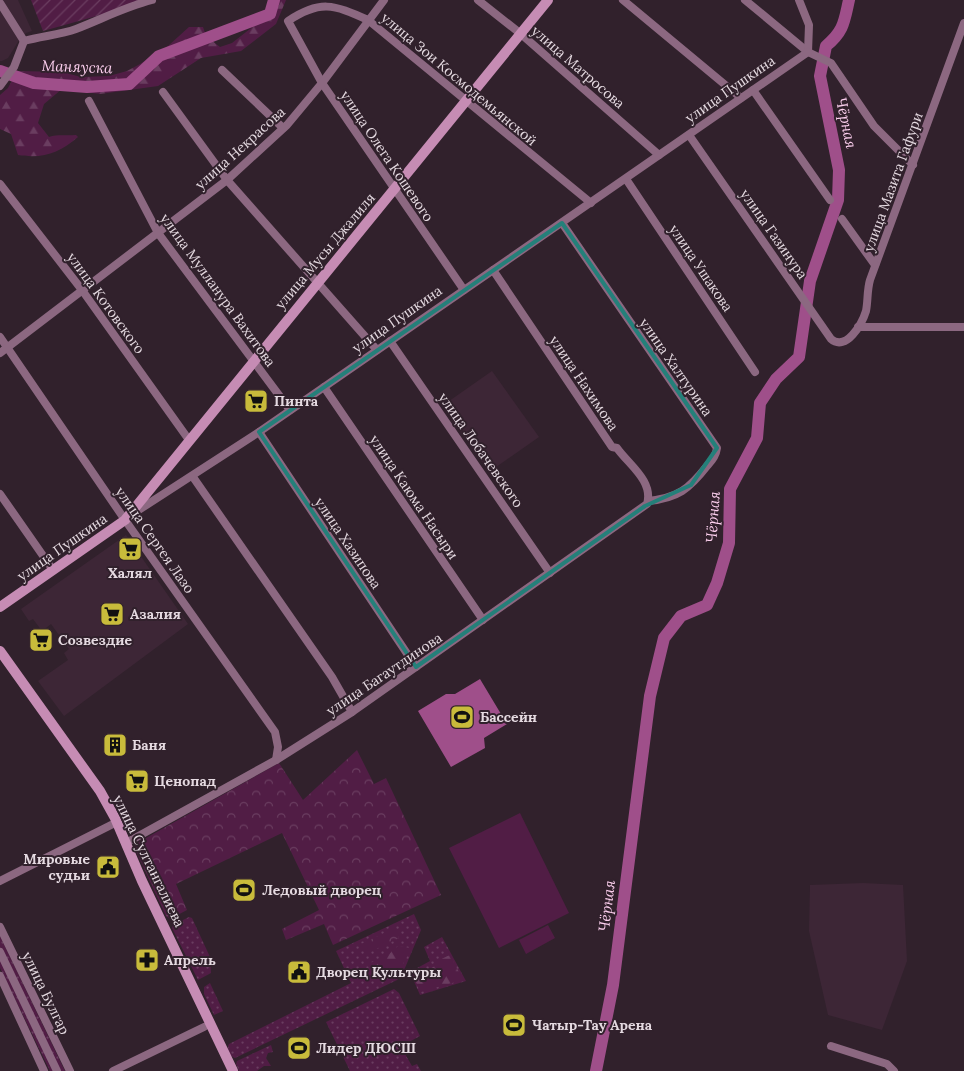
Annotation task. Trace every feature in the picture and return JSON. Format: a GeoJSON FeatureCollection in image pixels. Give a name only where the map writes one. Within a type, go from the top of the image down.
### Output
{"type":"FeatureCollection","features":[{"type":"Feature","properties":{"kind":"main road","name":"улица Мусы Джалиля"},"geometry":{"type":"LineString","coordinates":[[124,520],[548,0]]}},
{"type":"Feature","properties":{"kind":"main road","name":"улица Пушкина"},"geometry":{"type":"LineString","coordinates":[[0,607],[124,520]]}},
{"type":"Feature","properties":{"kind":"main road","name":"улица Султангалиева"},"geometry":{"type":"LineString","coordinates":[[0,651],[100,791],[117,822],[234,1071]]}},
{"type":"Feature","properties":{"kind":"street"},"geometry":{"type":"LineString","coordinates":[[24,41],[74,30],[124,8],[152,0]]}},
{"type":"Feature","properties":{"kind":"street","name":"улица Некрасова"},"geometry":{"type":"LineString","coordinates":[[0,353],[228,180],[284,128],[322,84],[384,0]]}},
{"type":"Feature","properties":{"kind":"street","name":"улица Матросова"},"geometry":{"type":"LineString","coordinates":[[478,0],[521,34],[659,155]]}},
{"type":"Feature","properties":{"kind":"street"},"geometry":{"type":"LineString","coordinates":[[624,0],[741,98]]}},
{"type":"Feature","properties":{"kind":"street"},"geometry":{"type":"LineString","coordinates":[[745,0],[808,52],[831,63],[874,126],[913,165]]}},
{"type":"Feature","properties":{"kind":"street"},"geometry":{"type":"LineString","coordinates":[[799,0],[809,25],[808,52]]}},
{"type":"Feature","properties":{"kind":"street","name":"улица Зои Космодемьянской"},"geometry":{"type":"LineString","coordinates":[[294,33],[288,21],[302,8],[327,2],[368,20],[591,203]]}},
{"type":"Feature","properties":{"kind":"street"},"geometry":{"type":"LineString","coordinates":[[0,3],[24,41]]}},
{"type":"Feature","properties":{"kind":"street","name":"улица Мазита Гафури"},"geometry":{"type":"LineString","coordinates":[[840,343],[848,339],[858,327],[866,311],[869,283],[875,265],[963,27]]}},
{"type":"Feature","properties":{"kind":"street","name":"улица Олега Кошевого"},"geometry":{"type":"LineString","coordinates":[[294,33],[322,84],[393,190],[464,290]]}},
{"type":"Feature","properties":{"kind":"street"},"geometry":{"type":"LineString","coordinates":[[1,85],[14,67],[24,41]]}},
{"type":"Feature","properties":{"kind":"street","name":"улица Пушкина"},"geometry":{"type":"LineString","coordinates":[[124,520],[259,432],[808,52]]}},
{"type":"Feature","properties":{"kind":"street"},"geometry":{"type":"LineString","coordinates":[[222,70],[284,128]]}},
{"type":"Feature","properties":{"kind":"street"},"geometry":{"type":"LineString","coordinates":[[753,90],[830,200]]}},
{"type":"Feature","properties":{"kind":"street"},"geometry":{"type":"LineString","coordinates":[[162,92],[228,180],[376,350]]}},
{"type":"Feature","properties":{"kind":"street","name":"улица Мулланура Вахитова"},"geometry":{"type":"LineString","coordinates":[[89,101],[158,233],[290,410]]}},
{"type":"Feature","properties":{"kind":"street","name":"улица Газинура"},"geometry":{"type":"LineString","coordinates":[[690,134],[823,328],[833,341],[840,343]]}},
{"type":"Feature","properties":{"kind":"street","name":"улица Ушакова"},"geometry":{"type":"LineString","coordinates":[[626,179],[755,372]]}},
{"type":"Feature","properties":{"kind":"street","name":"улица Котовского"},"geometry":{"type":"LineString","coordinates":[[0,184],[82,290],[190,440]]}},
{"type":"Feature","properties":{"kind":"street"},"geometry":{"type":"LineString","coordinates":[[842,219],[875,265]]}},
{"type":"Feature","properties":{"kind":"street","name":"улица Халтурина"},"geometry":{"type":"LineString","coordinates":[[562,223],[717,448],[714,457],[691,485],[671,498],[646,504]]}},
{"type":"Feature","properties":{"kind":"street","name":"улица Нахимова"},"geometry":{"type":"LineString","coordinates":[[493,270],[612,446],[617,448],[627,462],[641,475],[647,491],[646,504]]}},
{"type":"Feature","properties":{"kind":"street"},"geometry":{"type":"LineString","coordinates":[[858,327],[964,327]]}},
{"type":"Feature","properties":{"kind":"street","name":"улица Сергея Лазо"},"geometry":{"type":"LineString","coordinates":[[0,337],[124,520],[275,732],[278,747],[276,760]]}},
{"type":"Feature","properties":{"kind":"street","name":"улица Лобачевского"},"geometry":{"type":"LineString","coordinates":[[390,341],[550,573]]}},
{"type":"Feature","properties":{"kind":"street","name":"улица Каюма Насыри"},"geometry":{"type":"LineString","coordinates":[[324,387],[484,620]]}},
{"type":"Feature","properties":{"kind":"street","name":"улица Хазипова"},"geometry":{"type":"LineString","coordinates":[[259,432],[416,667]]}},
{"type":"Feature","properties":{"kind":"street"},"geometry":{"type":"LineString","coordinates":[[193,476],[332,677],[352,712]]}},
{"type":"Feature","properties":{"kind":"street"},"geometry":{"type":"LineString","coordinates":[[0,494],[53,570]]}},
{"type":"Feature","properties":{"kind":"street","name":"улица Багаутдинова"},"geometry":{"type":"LineString","coordinates":[[126,843],[276,760],[352,712],[646,504]]}},
{"type":"Feature","properties":{"kind":"street"},"geometry":{"type":"LineString","coordinates":[[0,881],[117,822]]}},
{"type":"Feature","properties":{"kind":"street","name":"улица Булгар"},"geometry":{"type":"LineString","coordinates":[[0,927],[70,1070]]}},
{"type":"Feature","properties":{"kind":"street"},"geometry":{"type":"LineString","coordinates":[[0,952],[58,1071]]}},
{"type":"Feature","properties":{"kind":"street"},"geometry":{"type":"LineString","coordinates":[[0,976],[44,1071]]}},
{"type":"Feature","properties":{"kind":"street"},"geometry":{"type":"LineString","coordinates":[[112,1071],[204,1027]]}},
{"type":"Feature","properties":{"kind":"street"},"geometry":{"type":"LineString","coordinates":[[831,1046],[887,1064],[894,1071]]}},
{"type":"Feature","properties":{"kind":"highlighted area"},"geometry":{"type":"Polygon","coordinates":[[[562,223],[717,448],[691,485],[645,506],[416,667],[259,432],[562,223]]]}},
{"type":"Feature","properties":{"kind":"shaded area"},"geometry":{"type":"Polygon","coordinates":[[[0,0],[18,0],[32,31],[26,33],[8,58],[2,61],[0,61],[0,0]]]}},
{"type":"Feature","properties":{"kind":"shaded area"},"geometry":{"type":"Polygon","coordinates":[[[492,371],[539,437],[489,472],[442,406],[492,371]]]}},
{"type":"Feature","properties":{"kind":"shaded area"},"geometry":{"type":"Polygon","coordinates":[[[126,535],[188,624],[64,716],[38,681],[68,660],[64,653],[69,649],[51,624],[42,631],[33,619],[29,621],[21,609],[126,535]]]}},
{"type":"Feature","properties":{"kind":"shaded area","name":"Бассейн"},"geometry":{"type":"Polygon","coordinates":[[[480,679],[507,724],[484,738],[485,748],[451,767],[418,711],[446,694],[455,694],[480,679]]]}},
{"type":"Feature","properties":{"kind":"shaded area"},"geometry":{"type":"Polygon","coordinates":[[[863,883],[903,885],[907,961],[882,1030],[828,1015],[809,931],[810,885],[863,883]]]}},
{"type":"Feature","properties":{"kind":"green space"},"geometry":{"type":"Polygon","coordinates":[[[31,0],[154,0],[43,31],[31,0]]]}},
{"type":"Feature","properties":{"kind":"green space"},"geometry":{"type":"Polygon","coordinates":[[[272,0],[286,0],[276,24],[241,51],[201,58],[158,86],[100,94],[62,89],[44,104],[38,123],[49,137],[76,135],[78,137],[57,151],[35,156],[18,155],[11,134],[0,129],[0,95],[8,88],[17,71],[62,72],[81,77],[109,76],[127,71],[140,64],[168,46],[189,27],[203,27],[206,36],[220,47],[232,43],[259,22],[272,0]]]}},
{"type":"Feature","properties":{"kind":"green space"},"geometry":{"type":"Polygon","coordinates":[[[357,750],[374,784],[386,778],[441,895],[333,945],[324,924],[286,940],[282,929],[319,910],[282,833],[176,884],[187,910],[170,919],[166,916],[135,849],[139,842],[279,763],[303,800],[357,750]]]}},
{"type":"Feature","properties":{"kind":"green space"},"geometry":{"type":"Polygon","coordinates":[[[520,813],[569,913],[499,948],[449,848],[520,813]]]}},
{"type":"Feature","properties":{"kind":"green space"},"geometry":{"type":"Polygon","coordinates":[[[414,914],[421,930],[402,975],[397,980],[235,1058],[230,1054],[228,1050],[229,1044],[351,983],[336,951],[414,914]]]}},
{"type":"Feature","properties":{"kind":"green space"},"geometry":{"type":"Polygon","coordinates":[[[189,917],[192,918],[210,957],[211,973],[198,980],[172,928],[173,925],[189,917]]]}},
{"type":"Feature","properties":{"kind":"green space"},"geometry":{"type":"Polygon","coordinates":[[[548,925],[555,938],[526,954],[519,940],[548,925]]]}},
{"type":"Feature","properties":{"kind":"green space"},"geometry":{"type":"Polygon","coordinates":[[[395,928],[399,938],[366,954],[361,944],[395,928]]]}},
{"type":"Feature","properties":{"kind":"green space"},"geometry":{"type":"Polygon","coordinates":[[[0,936],[65,1071],[50,1071],[0,968],[0,936]]]}},
{"type":"Feature","properties":{"kind":"green space"},"geometry":{"type":"Polygon","coordinates":[[[442,937],[466,981],[420,995],[410,972],[430,961],[424,947],[442,937]]]}},
{"type":"Feature","properties":{"kind":"green space"},"geometry":{"type":"Polygon","coordinates":[[[398,946],[410,948],[401,967],[383,980],[376,979],[370,975],[368,963],[382,960],[398,946]]]}},
{"type":"Feature","properties":{"kind":"green space"},"geometry":{"type":"Polygon","coordinates":[[[450,955],[463,980],[420,992],[412,972],[426,971],[437,965],[437,961],[450,955]]]}},
{"type":"Feature","properties":{"kind":"green space"},"geometry":{"type":"Polygon","coordinates":[[[210,983],[223,1011],[214,1015],[204,994],[204,987],[210,983]]]}},
{"type":"Feature","properties":{"kind":"green space"},"geometry":{"type":"Polygon","coordinates":[[[394,989],[399,993],[420,1036],[409,1042],[413,1050],[405,1054],[412,1066],[417,1064],[421,1071],[350,1071],[326,1022],[394,989]]]}},
{"type":"Feature","properties":{"kind":"green space"},"geometry":{"type":"Polygon","coordinates":[[[271,1045],[273,1052],[268,1053],[266,1058],[271,1066],[264,1066],[257,1071],[239,1071],[236,1064],[237,1061],[271,1045]]]}},
{"type":"Feature","properties":{"kind":"waterway","name":"Маняуска"},"geometry":{"type":"LineString","coordinates":[[0,71],[34,83],[87,87],[129,84],[159,56],[270,14],[274,0]]}},
{"type":"Feature","properties":{"kind":"waterway","name":"Чёрная"},"geometry":{"type":"LineString","coordinates":[[596,1071],[613,985],[650,696],[664,638],[681,616],[707,605],[717,583],[729,543],[730,489],[757,438],[760,403],[776,379],[799,357],[810,281],[838,200],[839,170],[820,76],[826,46],[840,31],[849,0]]}},
{"type":"Feature","properties":{"kind":"place","name":"Пинта"},"geometry":{"type":"Point","coordinates":[256,401]}},
{"type":"Feature","properties":{"kind":"place","name":"Халял"},"geometry":{"type":"Point","coordinates":[130,549]}},
{"type":"Feature","properties":{"kind":"place","name":"Азалия"},"geometry":{"type":"Point","coordinates":[112,614]}},
{"type":"Feature","properties":{"kind":"place","name":"Созвездие"},"geometry":{"type":"Point","coordinates":[41,640]}},
{"type":"Feature","properties":{"kind":"place","name":"Бассейн"},"geometry":{"type":"Point","coordinates":[462,717]}},
{"type":"Feature","properties":{"kind":"place","name":"Баня"},"geometry":{"type":"Point","coordinates":[115,745]}},
{"type":"Feature","properties":{"kind":"place","name":"Ценопад"},"geometry":{"type":"Point","coordinates":[137,781]}},
{"type":"Feature","properties":{"kind":"place","name":"Мировые судьи"},"geometry":{"type":"Point","coordinates":[108,867]}},
{"type":"Feature","properties":{"kind":"place","name":"Ледовый дворец"},"geometry":{"type":"Point","coordinates":[244,890]}},
{"type":"Feature","properties":{"kind":"place","name":"Апрель"},"geometry":{"type":"Point","coordinates":[147,960]}},
{"type":"Feature","properties":{"kind":"place","name":"Дворец Культуры"},"geometry":{"type":"Point","coordinates":[299,972]}},
{"type":"Feature","properties":{"kind":"place","name":"Чатыр-Тау Арена"},"geometry":{"type":"Point","coordinates":[514,1025]}},
{"type":"Feature","properties":{"kind":"place","name":"Лидер ДЮСШ"},"geometry":{"type":"Point","coordinates":[299,1048]}}]}
